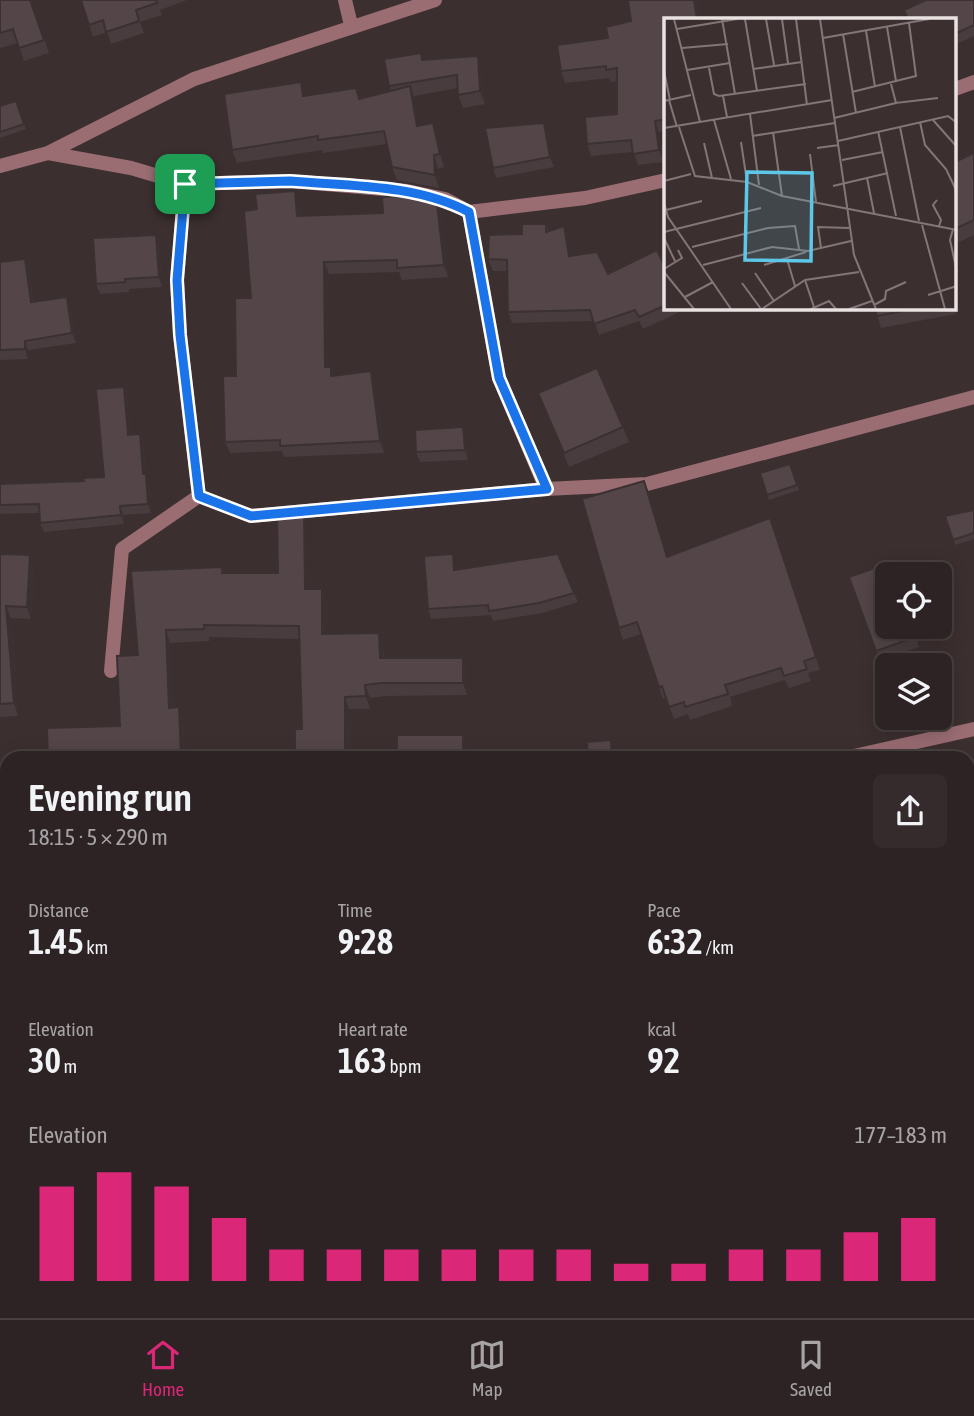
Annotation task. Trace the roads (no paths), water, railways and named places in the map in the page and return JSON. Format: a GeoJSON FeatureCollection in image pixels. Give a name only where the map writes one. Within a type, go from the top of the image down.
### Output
{"type":"FeatureCollection","features":[{"type":"Feature","properties":{"kind":"street"},"geometry":{"type":"LineString","coordinates":[[345,0],[351,25]]}},
{"type":"Feature","properties":{"kind":"street"},"geometry":{"type":"LineString","coordinates":[[0,166],[48,153],[194,79],[351,25],[435,0]]}},
{"type":"Feature","properties":{"kind":"street"},"geometry":{"type":"LineString","coordinates":[[956,89],[974,82]]}},
{"type":"Feature","properties":{"kind":"street"},"geometry":{"type":"LineString","coordinates":[[48,153],[131,168],[185,184],[290,181],[407,191],[445,199],[469,212],[585,198],[664,180]]}},
{"type":"Feature","properties":{"kind":"street"},"geometry":{"type":"LineString","coordinates":[[185,184],[178,293],[199,496]]}},
{"type":"Feature","properties":{"kind":"street"},"geometry":{"type":"LineString","coordinates":[[469,212],[499,378],[547,489]]}},
{"type":"Feature","properties":{"kind":"street"},"geometry":{"type":"LineString","coordinates":[[199,496],[251,516],[547,489],[647,484],[974,397]]}},
{"type":"Feature","properties":{"kind":"street"},"geometry":{"type":"LineString","coordinates":[[111,671],[122,549],[199,496]]}},
{"type":"Feature","properties":{"kind":"street"},"geometry":{"type":"LineString","coordinates":[[876,751],[974,729]]}}]}
